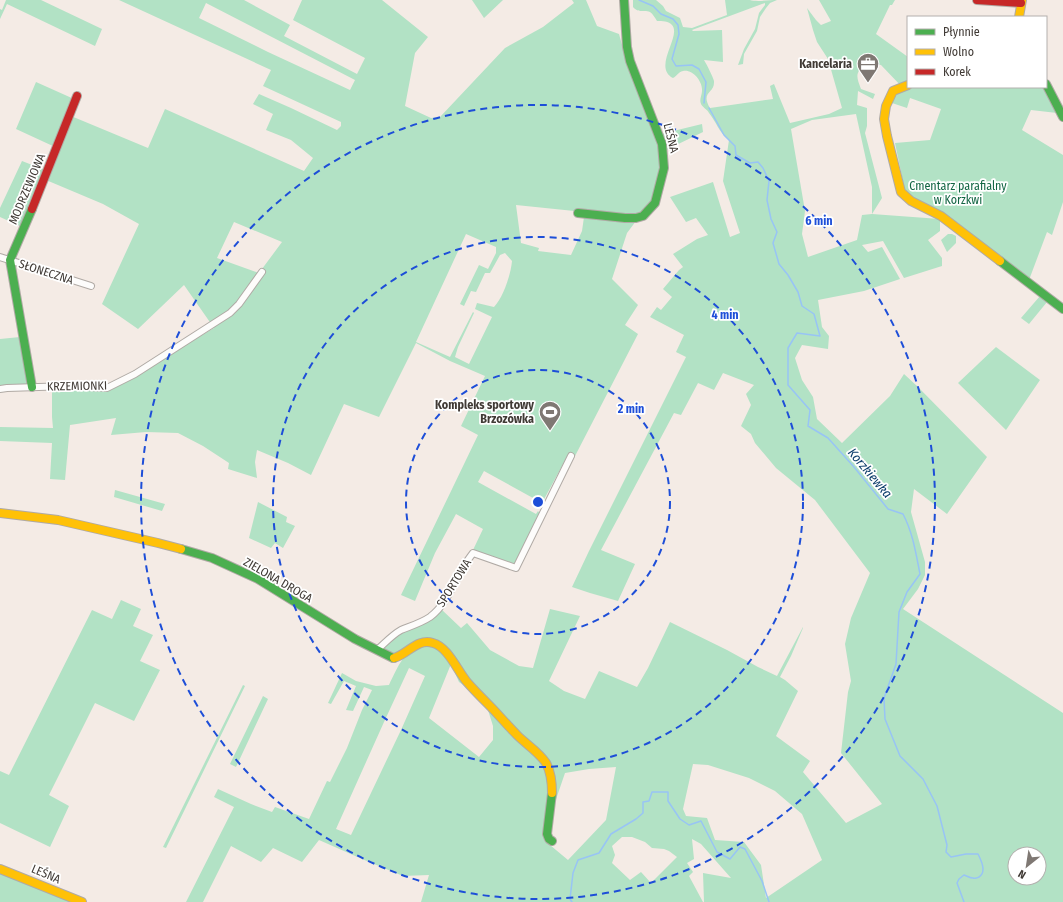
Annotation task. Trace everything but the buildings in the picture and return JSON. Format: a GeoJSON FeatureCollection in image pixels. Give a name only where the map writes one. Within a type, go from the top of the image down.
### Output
{"type":"FeatureCollection","features":[{"type":"Feature","properties":{"kind":"street","name":"LEŚNA"},"geometry":{"type":"LineString","coordinates":[[578,213],[625,218],[636,218],[643,216],[655,203],[664,168],[662,144],[630,61],[627,47],[624,0]]}},
{"type":"Feature","properties":{"kind":"street"},"geometry":{"type":"LineString","coordinates":[[977,0],[1021,2],[1019,16]]}},
{"type":"Feature","properties":{"kind":"street"},"geometry":{"type":"LineString","coordinates":[[907,85],[893,91],[886,106],[884,119],[901,192],[911,201],[941,216],[951,223],[1063,309]]}},
{"type":"Feature","properties":{"kind":"street"},"geometry":{"type":"LineString","coordinates":[[1047,86],[1063,117]]}},
{"type":"Feature","properties":{"kind":"street","name":"MODRZEWIOWA"},"geometry":{"type":"LineString","coordinates":[[10,260],[77,96]]}},
{"type":"Feature","properties":{"kind":"street","name":"SŁONECZNA"},"geometry":{"type":"LineString","coordinates":[[0,257],[91,286]]}},
{"type":"Feature","properties":{"kind":"street"},"geometry":{"type":"LineString","coordinates":[[10,260],[32,387]]}},
{"type":"Feature","properties":{"kind":"street","name":"KRZEMIONKI"},"geometry":{"type":"LineString","coordinates":[[0,389],[70,386],[107,388],[135,374],[230,313],[239,304],[262,272]]}},
{"type":"Feature","properties":{"kind":"street","name":"SPORTOWA"},"geometry":{"type":"LineString","coordinates":[[378,650],[390,637],[399,631],[421,622],[438,610],[446,600],[464,566],[473,553],[516,568],[571,456]]}},
{"type":"Feature","properties":{"kind":"street","name":"ZIELONA DROGA"},"geometry":{"type":"LineString","coordinates":[[0,513],[58,520],[158,543],[212,558],[258,579],[355,639],[393,658],[401,656],[410,648],[422,642],[438,645],[445,651],[461,676],[547,763],[551,778],[547,834],[552,841]]}},
{"type":"Feature","properties":{"kind":"street","name":"LEŚNA"},"geometry":{"type":"LineString","coordinates":[[0,869],[82,902]]}},
{"type":"Feature","properties":{"kind":"green space"},"geometry":{"type":"Polygon","coordinates":[[[6,0],[41,0],[102,29],[95,46],[7,4],[0,19],[0,9],[2,10],[6,0]]]}},
{"type":"Feature","properties":{"kind":"green space"},"geometry":{"type":"Polygon","coordinates":[[[119,0],[244,0],[290,25],[284,36],[357,74],[365,58],[293,20],[302,0],[382,0],[428,37],[415,53],[405,106],[431,118],[440,117],[505,48],[543,27],[574,3],[572,0],[586,0],[597,26],[619,34],[627,63],[653,128],[661,155],[660,173],[651,205],[640,215],[584,212],[516,205],[521,243],[539,248],[538,251],[571,255],[582,231],[584,217],[636,221],[627,233],[612,279],[638,305],[625,325],[638,334],[574,458],[568,455],[542,503],[484,471],[478,482],[536,514],[538,511],[540,514],[515,564],[473,550],[483,529],[456,514],[435,553],[415,601],[401,595],[478,435],[461,426],[485,376],[450,361],[416,343],[379,417],[344,404],[311,475],[288,463],[257,450],[255,462],[257,478],[228,469],[229,463],[203,446],[178,433],[146,432],[111,435],[116,418],[70,425],[65,480],[50,479],[52,443],[0,441],[0,427],[53,428],[52,389],[112,389],[128,381],[214,328],[184,285],[138,329],[102,304],[139,224],[103,204],[46,180],[71,116],[148,148],[165,109],[304,171],[313,158],[291,140],[266,130],[273,114],[253,104],[259,94],[337,130],[341,126],[341,122],[263,86],[271,70],[119,0]],[[206,3],[199,18],[350,90],[355,80],[206,3]],[[234,222],[217,258],[259,273],[282,242],[234,222]],[[466,234],[416,342],[450,357],[473,312],[474,313],[458,347],[455,357],[469,364],[492,317],[475,309],[477,303],[494,307],[500,298],[508,279],[512,261],[505,253],[500,255],[490,273],[485,273],[476,292],[471,291],[464,306],[460,304],[479,265],[488,269],[496,253],[496,247],[466,234]]]}},
{"type":"Feature","properties":{"kind":"green space"},"geometry":{"type":"Polygon","coordinates":[[[472,0],[503,0],[484,18],[472,0]]]}},
{"type":"Feature","properties":{"kind":"green space","name":"Cmentarz parafialny w Korzkwi"},"geometry":{"type":"Polygon","coordinates":[[[633,0],[656,0],[666,11],[680,18],[683,27],[692,28],[727,15],[725,0],[777,0],[770,3],[760,17],[757,31],[744,54],[743,64],[738,65],[744,49],[755,29],[759,13],[765,3],[692,30],[722,30],[723,62],[704,60],[714,81],[714,85],[707,95],[707,102],[710,108],[773,99],[770,86],[774,84],[790,123],[829,114],[842,108],[828,59],[817,42],[807,8],[821,25],[831,21],[819,0],[895,0],[892,5],[890,5],[876,34],[907,56],[907,88],[1044,88],[1057,113],[1031,110],[1022,130],[1063,155],[1063,202],[1052,235],[1047,232],[1029,280],[980,243],[958,223],[918,201],[905,191],[895,143],[930,140],[941,109],[910,98],[907,108],[892,103],[896,93],[903,88],[881,65],[866,63],[858,72],[857,78],[861,89],[875,94],[873,99],[858,91],[857,105],[867,108],[867,126],[865,133],[882,198],[872,214],[940,219],[940,231],[928,240],[942,258],[942,266],[904,278],[883,241],[862,245],[868,252],[882,247],[900,279],[864,291],[818,300],[822,327],[829,336],[828,349],[802,345],[795,358],[802,380],[813,397],[817,419],[842,443],[890,396],[904,374],[987,457],[947,514],[914,489],[911,512],[925,562],[925,575],[918,589],[903,609],[1063,713],[1063,902],[704,902],[703,873],[731,878],[701,844],[692,839],[694,859],[687,863],[693,872],[689,876],[703,902],[421,902],[429,875],[403,876],[319,840],[302,862],[273,848],[261,862],[231,846],[203,902],[186,902],[234,807],[214,797],[218,789],[272,812],[275,807],[309,819],[327,781],[330,782],[347,748],[362,710],[372,690],[364,687],[353,711],[346,710],[356,686],[344,681],[331,704],[328,703],[342,673],[356,681],[376,686],[389,685],[402,661],[413,649],[420,645],[439,647],[441,645],[432,641],[421,641],[410,646],[400,656],[394,657],[385,653],[384,649],[398,634],[429,621],[441,609],[461,628],[467,623],[490,650],[519,666],[533,668],[550,609],[580,616],[549,681],[564,691],[585,699],[599,671],[637,687],[648,668],[670,622],[777,676],[803,627],[791,656],[780,677],[798,691],[776,736],[810,761],[803,772],[846,823],[882,804],[841,753],[848,692],[851,681],[845,644],[851,618],[870,573],[815,500],[776,468],[755,443],[751,434],[741,426],[751,405],[746,394],[754,385],[723,373],[714,390],[698,383],[681,415],[674,413],[601,550],[635,564],[618,601],[572,587],[686,357],[676,352],[684,335],[650,317],[657,307],[661,310],[672,297],[663,289],[683,267],[673,254],[697,239],[708,235],[696,218],[686,222],[670,197],[713,182],[730,237],[740,233],[723,181],[729,140],[725,137],[700,102],[702,87],[697,77],[687,71],[679,73],[673,78],[667,73],[665,67],[674,30],[672,25],[667,22],[657,21],[648,11],[637,10],[633,7],[633,0]],[[856,114],[812,120],[791,129],[805,211],[802,234],[808,257],[857,240],[862,215],[872,214],[872,187],[856,114]],[[451,664],[429,718],[479,757],[493,740],[493,726],[487,707],[479,696],[459,682],[451,664]],[[409,668],[336,829],[351,835],[425,676],[409,668]],[[693,764],[683,809],[686,816],[707,818],[715,840],[744,842],[761,865],[766,898],[822,860],[802,814],[775,791],[749,778],[708,765],[693,764]],[[616,767],[565,773],[553,808],[548,833],[544,840],[568,860],[606,820],[616,767]],[[622,837],[612,846],[615,855],[612,863],[630,880],[641,872],[651,883],[677,857],[669,851],[652,848],[645,842],[632,837],[622,837]]]}},
{"type":"Feature","properties":{"kind":"green space"},"geometry":{"type":"Polygon","coordinates":[[[36,82],[74,99],[55,147],[16,129],[36,82]]]}},
{"type":"Feature","properties":{"kind":"green space"},"geometry":{"type":"Polygon","coordinates":[[[702,124],[703,132],[666,150],[661,134],[702,124]]]}},
{"type":"Feature","properties":{"kind":"green space"},"geometry":{"type":"Polygon","coordinates":[[[22,161],[45,170],[22,227],[0,217],[0,208],[22,161]]]}},
{"type":"Feature","properties":{"kind":"green space"},"geometry":{"type":"Polygon","coordinates":[[[948,234],[956,236],[956,243],[947,252],[941,240],[948,234]]]}},
{"type":"Feature","properties":{"kind":"green space"},"geometry":{"type":"Polygon","coordinates":[[[1040,296],[1047,302],[1029,324],[1021,318],[1040,296]]]}},
{"type":"Feature","properties":{"kind":"green space"},"geometry":{"type":"Polygon","coordinates":[[[20,337],[30,384],[0,386],[0,339],[20,337]]]}},
{"type":"Feature","properties":{"kind":"green space"},"geometry":{"type":"Polygon","coordinates":[[[996,347],[1040,380],[1006,430],[958,383],[996,347]]]}},
{"type":"Feature","properties":{"kind":"green space"},"geometry":{"type":"Polygon","coordinates":[[[115,490],[165,504],[162,511],[114,497],[115,490]]]}},
{"type":"Feature","properties":{"kind":"green space"},"geometry":{"type":"Polygon","coordinates":[[[258,502],[287,517],[286,522],[295,526],[283,548],[275,543],[271,548],[249,538],[258,502]]]}},
{"type":"Feature","properties":{"kind":"green space"},"geometry":{"type":"Polygon","coordinates":[[[121,600],[141,609],[133,626],[153,635],[140,661],[160,670],[134,721],[95,703],[49,795],[69,806],[50,847],[0,823],[0,771],[9,775],[92,610],[112,619],[121,600]]]}},
{"type":"Feature","properties":{"kind":"green space"},"geometry":{"type":"Polygon","coordinates":[[[243,685],[245,686],[166,848],[163,847],[243,685]]]}},
{"type":"Feature","properties":{"kind":"green space"},"geometry":{"type":"Polygon","coordinates":[[[263,696],[268,699],[236,767],[230,764],[263,696]]]}},
{"type":"Feature","properties":{"kind":"green space"},"geometry":{"type":"Polygon","coordinates":[[[0,871],[77,902],[0,902],[0,871]]]}},
{"type":"Feature","properties":{"kind":"waterway","name":"Korzkiewka"},"geometry":{"type":"LineString","coordinates":[[639,0],[653,6],[661,14],[673,19],[678,25],[679,34],[672,59],[676,66],[692,65],[699,69],[706,82],[704,103]]}},
{"type":"Feature","properties":{"kind":"waterway","name":"Korzkiewka"},"geometry":{"type":"LineString","coordinates":[[709,108],[724,135],[735,146],[736,155],[750,163],[758,162],[763,168],[769,181],[767,200],[771,219],[777,232],[773,243],[779,264],[788,275],[798,292],[802,306],[814,314],[820,336],[797,333],[788,348],[788,385],[810,410],[808,426],[828,438],[888,509],[903,514],[912,536],[920,574],[907,592],[899,612],[896,664],[884,698],[885,719],[900,756],[923,779],[937,806],[947,845],[946,852],[951,857],[966,854],[978,854],[981,859],[983,866],[983,872],[981,875],[976,878],[971,878],[964,875],[957,883],[964,902]]}},
{"type":"Feature","properties":{"kind":"waterway","name":"Korzkiewka"},"geometry":{"type":"LineString","coordinates":[[572,902],[570,899],[573,873],[578,860],[599,853],[611,834],[643,813],[643,802],[649,801],[652,792],[668,792],[668,801],[680,819],[689,825],[701,821],[717,852],[730,859],[740,847],[745,849],[762,881],[769,902]]}},
{"type":"Feature","properties":{"kind":"traffic: fast"},"geometry":{"type":"LineString","coordinates":[[578,213],[625,218],[636,218],[643,216],[655,203],[664,168],[662,144],[630,61],[627,47],[624,0]]}},
{"type":"Feature","properties":{"kind":"traffic: fast"},"geometry":{"type":"LineString","coordinates":[[1047,86],[1063,117]]}},
{"type":"Feature","properties":{"kind":"traffic: fast"},"geometry":{"type":"LineString","coordinates":[[32,209],[10,260],[32,387]]}},
{"type":"Feature","properties":{"kind":"traffic: fast"},"geometry":{"type":"LineString","coordinates":[[1000,261],[1063,309]]}},
{"type":"Feature","properties":{"kind":"traffic: fast"},"geometry":{"type":"LineString","coordinates":[[181,549],[212,558],[258,579],[355,639],[394,658]]}},
{"type":"Feature","properties":{"kind":"traffic: fast"},"geometry":{"type":"LineString","coordinates":[[552,793],[547,834],[549,839],[552,841]]}},
{"type":"Feature","properties":{"kind":"traffic: slow"},"geometry":{"type":"LineString","coordinates":[[1019,16],[1022,0]]}},
{"type":"Feature","properties":{"kind":"traffic: slow"},"geometry":{"type":"LineString","coordinates":[[907,85],[893,91],[886,106],[884,119],[901,192],[911,201],[941,216],[1000,261]]}},
{"type":"Feature","properties":{"kind":"traffic: slow"},"geometry":{"type":"LineString","coordinates":[[0,513],[58,520],[181,549]]}},
{"type":"Feature","properties":{"kind":"traffic: slow"},"geometry":{"type":"LineString","coordinates":[[394,658],[417,644],[427,642],[438,645],[443,649],[469,685],[517,735],[543,759],[548,766],[552,793]]}},
{"type":"Feature","properties":{"kind":"traffic: slow"},"geometry":{"type":"LineString","coordinates":[[0,869],[82,902]]}},
{"type":"Feature","properties":{"kind":"traffic: jam"},"geometry":{"type":"LineString","coordinates":[[977,0],[1021,3]]}},
{"type":"Feature","properties":{"kind":"traffic: jam"},"geometry":{"type":"LineString","coordinates":[[32,209],[77,96]]}},
{"type":"Feature","properties":{"kind":"place","name":"Kancelaria"},"geometry":{"type":"Point","coordinates":[868,84]}},
{"type":"Feature","properties":{"kind":"place","name":"Kompleks sportowy Brzozówka"},"geometry":{"type":"Point","coordinates":[550,432]}}]}
